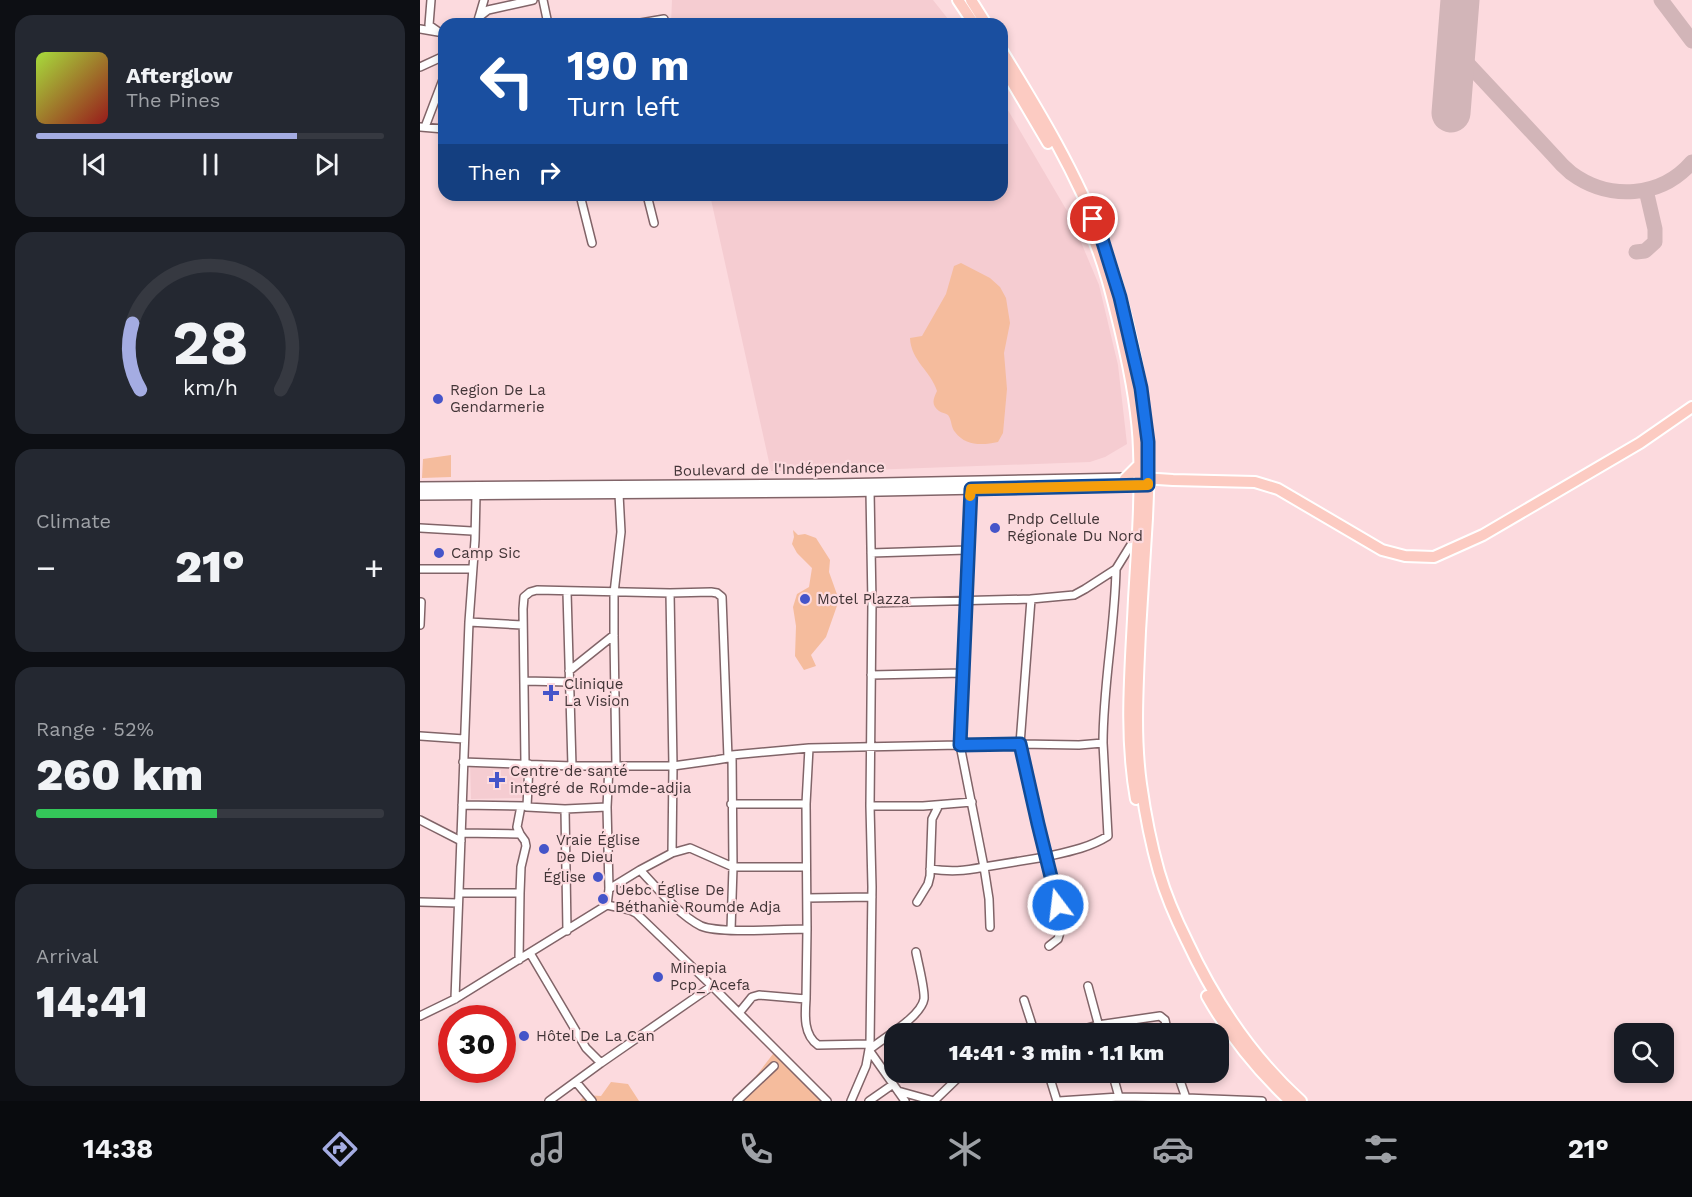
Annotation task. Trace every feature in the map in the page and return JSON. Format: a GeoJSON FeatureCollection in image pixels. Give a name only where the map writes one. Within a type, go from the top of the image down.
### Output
{"type":"FeatureCollection","features":[{"type":"Feature","properties":{"kind":"main road"},"geometry":{"type":"LineString","coordinates":[[958,0],[970,18]]}},
{"type":"Feature","properties":{"kind":"main road"},"geometry":{"type":"LineString","coordinates":[[971,0],[982,18]]}},
{"type":"Feature","properties":{"kind":"main road"},"geometry":{"type":"LineString","coordinates":[[1008,61],[1041,115],[1076,180],[1102,239],[1120,297],[1141,388],[1148,442],[1137,534],[1129,734],[1133,782],[1153,877],[1192,969],[1215,1010],[1259,1069],[1290,1101]]}},
{"type":"Feature","properties":{"kind":"main road"},"geometry":{"type":"LineString","coordinates":[[1008,76],[1063,168],[1095,242],[1129,367],[1136,412],[1139,465],[1144,482],[1137,734],[1148,825],[1160,875],[1180,926],[1218,1001],[1242,1037],[1266,1066],[1301,1101]]}},
{"type":"Feature","properties":{"kind":"main road"},"geometry":{"type":"LineString","coordinates":[[1144,482],[1157,486],[1173,480],[1255,482],[1278,489],[1382,550],[1405,556],[1434,557],[1483,535],[1640,443],[1692,407]]}},
{"type":"Feature","properties":{"kind":"main road"},"geometry":{"type":"LineString","coordinates":[[1125,478],[1139,465]]}},
{"type":"Feature","properties":{"kind":"main road","name":"Boulevard de l'Indépendance"},"geometry":{"type":"LineString","coordinates":[[420,487],[832,484],[1125,478],[1144,482]]}},
{"type":"Feature","properties":{"kind":"main road","name":"Boulevard de l'Indépendance"},"geometry":{"type":"LineString","coordinates":[[420,495],[870,491],[1144,482]]}},
{"type":"Feature","properties":{"kind":"street"},"geometry":{"type":"LineString","coordinates":[[431,0],[429,25],[438,30]]}},
{"type":"Feature","properties":{"kind":"street"},"geometry":{"type":"LineString","coordinates":[[479,18],[484,0]]}},
{"type":"Feature","properties":{"kind":"street"},"geometry":{"type":"LineString","coordinates":[[481,18],[488,10],[532,0]]}},
{"type":"Feature","properties":{"kind":"street"},"geometry":{"type":"LineString","coordinates":[[543,0],[547,18]]}},
{"type":"Feature","properties":{"kind":"street"},"geometry":{"type":"LineString","coordinates":[[420,29],[438,32]]}},
{"type":"Feature","properties":{"kind":"street"},"geometry":{"type":"LineString","coordinates":[[420,67],[438,59]]}},
{"type":"Feature","properties":{"kind":"street"},"geometry":{"type":"LineString","coordinates":[[438,91],[423,127],[438,128]]}},
{"type":"Feature","properties":{"kind":"street"},"geometry":{"type":"LineString","coordinates":[[582,201],[592,243]]}},
{"type":"Feature","properties":{"kind":"street"},"geometry":{"type":"LineString","coordinates":[[648,201],[654,223]]}},
{"type":"Feature","properties":{"kind":"street"},"geometry":{"type":"LineString","coordinates":[[971,489],[960,745],[984,867],[990,927]]}},
{"type":"Feature","properties":{"kind":"street"},"geometry":{"type":"LineString","coordinates":[[851,1101],[863,1074],[869,1047],[872,897],[870,491]]}},
{"type":"Feature","properties":{"kind":"street"},"geometry":{"type":"LineString","coordinates":[[607,905],[609,889],[607,807],[612,766],[614,593],[621,532],[619,494]]}},
{"type":"Feature","properties":{"kind":"street"},"geometry":{"type":"LineString","coordinates":[[455,999],[468,622],[476,495]]}},
{"type":"Feature","properties":{"kind":"street"},"geometry":{"type":"LineString","coordinates":[[420,528],[472,531]]}},
{"type":"Feature","properties":{"kind":"street"},"geometry":{"type":"LineString","coordinates":[[872,603],[1031,599],[1074,595],[1116,569],[1137,534]]}},
{"type":"Feature","properties":{"kind":"street"},"geometry":{"type":"LineString","coordinates":[[871,554],[967,550]]}},
{"type":"Feature","properties":{"kind":"street"},"geometry":{"type":"LineString","coordinates":[[420,569],[472,569]]}},
{"type":"Feature","properties":{"kind":"street"},"geometry":{"type":"LineString","coordinates":[[930,869],[959,872],[1084,848],[1108,836],[1103,715],[1114,616],[1116,569]]}},
{"type":"Feature","properties":{"kind":"street"},"geometry":{"type":"LineString","coordinates":[[519,960],[521,867],[526,846],[517,827],[524,806],[527,764],[522,625],[524,597],[537,590],[614,593],[711,592],[722,597],[733,867],[731,930]]}},
{"type":"Feature","properties":{"kind":"street"},"geometry":{"type":"LineString","coordinates":[[567,592],[572,766]]}},
{"type":"Feature","properties":{"kind":"street"},"geometry":{"type":"LineString","coordinates":[[670,593],[672,853]]}},
{"type":"Feature","properties":{"kind":"street"},"geometry":{"type":"LineString","coordinates":[[1031,599],[1020,744],[1045,856],[1063,922],[1058,939],[1048,946]]}},
{"type":"Feature","properties":{"kind":"street"},"geometry":{"type":"LineString","coordinates":[[420,625],[421,602]]}},
{"type":"Feature","properties":{"kind":"street"},"geometry":{"type":"LineString","coordinates":[[468,622],[522,625]]}},
{"type":"Feature","properties":{"kind":"street"},"geometry":{"type":"LineString","coordinates":[[569,671],[614,635]]}},
{"type":"Feature","properties":{"kind":"street"},"geometry":{"type":"LineString","coordinates":[[871,675],[963,673]]}},
{"type":"Feature","properties":{"kind":"street"},"geometry":{"type":"LineString","coordinates":[[524,681],[570,682]]}},
{"type":"Feature","properties":{"kind":"street"},"geometry":{"type":"LineString","coordinates":[[420,736],[464,739]]}},
{"type":"Feature","properties":{"kind":"street"},"geometry":{"type":"LineString","coordinates":[[463,762],[572,766],[673,766],[730,756],[809,748],[1103,743]]}},
{"type":"Feature","properties":{"kind":"street"},"geometry":{"type":"LineString","coordinates":[[809,748],[806,804],[806,999],[807,1025],[812,1041],[818,1045],[869,1047],[909,1019],[920,1008],[924,999],[916,952]]}},
{"type":"Feature","properties":{"kind":"street"},"geometry":{"type":"LineString","coordinates":[[870,806],[923,806],[972,802]]}},
{"type":"Feature","properties":{"kind":"street"},"geometry":{"type":"LineString","coordinates":[[731,804],[806,804]]}},
{"type":"Feature","properties":{"kind":"street"},"geometry":{"type":"LineString","coordinates":[[917,902],[928,884],[932,819],[939,805]]}},
{"type":"Feature","properties":{"kind":"street"},"geometry":{"type":"LineString","coordinates":[[462,806],[524,806],[565,809],[607,807]]}},
{"type":"Feature","properties":{"kind":"street"},"geometry":{"type":"LineString","coordinates":[[565,809],[567,931]]}},
{"type":"Feature","properties":{"kind":"street"},"geometry":{"type":"LineString","coordinates":[[420,820],[461,837],[520,834]]}},
{"type":"Feature","properties":{"kind":"street"},"geometry":{"type":"LineString","coordinates":[[609,889],[672,853],[690,848],[733,867],[806,867]]}},
{"type":"Feature","properties":{"kind":"street"},"geometry":{"type":"LineString","coordinates":[[640,870],[671,902],[704,927],[731,930],[807,929]]}},
{"type":"Feature","properties":{"kind":"street"},"geometry":{"type":"LineString","coordinates":[[459,892],[520,893]]}},
{"type":"Feature","properties":{"kind":"street"},"geometry":{"type":"LineString","coordinates":[[807,898],[872,897]]}},
{"type":"Feature","properties":{"kind":"street"},"geometry":{"type":"LineString","coordinates":[[420,902],[458,903]]}},
{"type":"Feature","properties":{"kind":"street"},"geometry":{"type":"LineString","coordinates":[[420,1016],[455,999],[607,905],[636,913],[827,1101]]}},
{"type":"Feature","properties":{"kind":"street"},"geometry":{"type":"LineString","coordinates":[[530,953],[586,1048],[601,1063]]}},
{"type":"Feature","properties":{"kind":"street"},"geometry":{"type":"LineString","coordinates":[[549,1101],[712,986]]}},
{"type":"Feature","properties":{"kind":"street"},"geometry":{"type":"LineString","coordinates":[[1088,986],[1097,1023]]}},
{"type":"Feature","properties":{"kind":"street"},"geometry":{"type":"LineString","coordinates":[[739,1013],[752,997],[759,995],[806,999]]}},
{"type":"Feature","properties":{"kind":"street"},"geometry":{"type":"LineString","coordinates":[[1024,1000],[1031,1023]]}},
{"type":"Feature","properties":{"kind":"street"},"geometry":{"type":"LineString","coordinates":[[1112,1023],[1160,1016],[1166,1023]]}},
{"type":"Feature","properties":{"kind":"street"},"geometry":{"type":"LineString","coordinates":[[869,1047],[905,1101]]}},
{"type":"Feature","properties":{"kind":"street"},"geometry":{"type":"LineString","coordinates":[[737,1101],[774,1066]]}},
{"type":"Feature","properties":{"kind":"street"},"geometry":{"type":"LineString","coordinates":[[576,1082],[592,1101]]}},
{"type":"Feature","properties":{"kind":"street"},"geometry":{"type":"LineString","coordinates":[[868,1101],[895,1088],[934,1101],[953,1083]]}},
{"type":"Feature","properties":{"kind":"street"},"geometry":{"type":"LineString","coordinates":[[1052,1083],[1058,1101],[1119,1097],[1262,1101]]}},
{"type":"Feature","properties":{"kind":"street"},"geometry":{"type":"LineString","coordinates":[[1115,1083],[1119,1097]]}},
{"type":"Feature","properties":{"kind":"street"},"geometry":{"type":"LineString","coordinates":[[1169,1098],[1180,1085],[1186,1098]]}},
{"type":"Feature","properties":{"kind":"shaded area"},"geometry":{"type":"Polygon","coordinates":[[[672,0],[933,0],[947,18],[671,18],[672,0]]]}},
{"type":"Feature","properties":{"kind":"shaded area"},"geometry":{"type":"Polygon","coordinates":[[[1008,110],[1070,216],[1099,285],[1118,365],[1127,444],[1105,457],[1090,462],[842,471],[771,471],[711,201],[1008,201],[1008,110]]]}},
{"type":"Feature","properties":{"kind":"shaded area"},"geometry":{"type":"Polygon","coordinates":[[[961,263],[990,278],[1000,287],[1006,298],[1010,323],[1004,353],[1007,389],[1003,433],[998,442],[993,443],[970,443],[959,437],[948,415],[939,411],[935,406],[934,399],[937,391],[917,360],[911,346],[910,338],[922,336],[946,294],[954,266],[961,263]]]}},
{"type":"Feature","properties":{"kind":"shaded area"},"geometry":{"type":"Polygon","coordinates":[[[451,455],[451,477],[422,478],[423,459],[451,455]]]}},
{"type":"Feature","properties":{"kind":"shaded area"},"geometry":{"type":"Polygon","coordinates":[[[793,530],[798,535],[805,534],[816,538],[830,560],[829,572],[839,600],[826,637],[811,655],[816,666],[804,670],[795,656],[796,626],[793,607],[797,594],[809,587],[812,568],[797,553],[792,544],[793,530]]]}},
{"type":"Feature","properties":{"kind":"shaded area","name":"Centre de santé integré de Roumde-adjia"},"geometry":{"type":"Polygon","coordinates":[[[522,761],[523,798],[471,799],[470,762],[522,761]]]}},
{"type":"Feature","properties":{"kind":"shaded area"},"geometry":{"type":"Polygon","coordinates":[[[776,1050],[827,1101],[734,1101],[743,1093],[776,1050]]]}},
{"type":"Feature","properties":{"kind":"shaded area"},"geometry":{"type":"Polygon","coordinates":[[[611,1082],[628,1084],[639,1101],[580,1101],[585,1095],[601,1096],[611,1082]]]}},
{"type":"Feature","properties":{"kind":"taxiway"},"geometry":{"type":"LineString","coordinates":[[1661,0],[1692,41]]}},
{"type":"Feature","properties":{"kind":"taxiway"},"geometry":{"type":"LineString","coordinates":[[1456,51],[1562,165],[1586,182],[1618,191],[1634,192],[1650,189],[1665,183],[1692,162]]}},
{"type":"Feature","properties":{"kind":"taxiway"},"geometry":{"type":"LineString","coordinates":[[1636,252],[1645,251],[1655,242],[1655,229],[1646,190]]}},
{"type":"Feature","properties":{"kind":"runway"},"geometry":{"type":"LineString","coordinates":[[1451,113],[1460,0]]}},
{"type":"Feature","properties":{"kind":"slow traffic"},"geometry":{"type":"LineString","coordinates":[[970,496],[971,489],[1148,485],[1148,483]]}},
{"type":"Feature","properties":{"kind":"place","name":"Region De La Gendarmerie"},"geometry":{"type":"Point","coordinates":[438,399]}},
{"type":"Feature","properties":{"kind":"place","name":"Pndp Cellule Régionale Du Nord"},"geometry":{"type":"Point","coordinates":[995,528]}},
{"type":"Feature","properties":{"kind":"place","name":"Camp Sic"},"geometry":{"type":"Point","coordinates":[439,553]}},
{"type":"Feature","properties":{"kind":"place","name":"Motel Plazza"},"geometry":{"type":"Point","coordinates":[805,599]}},
{"type":"Feature","properties":{"kind":"place","name":"Clinique La Vision"},"geometry":{"type":"Point","coordinates":[551,693]}},
{"type":"Feature","properties":{"kind":"place","name":"Centre de santé integré de Roumde-adjia"},"geometry":{"type":"Point","coordinates":[497,780]}},
{"type":"Feature","properties":{"kind":"place","name":"Vraie Église De Dieu"},"geometry":{"type":"Point","coordinates":[544,849]}},
{"type":"Feature","properties":{"kind":"place","name":"Église"},"geometry":{"type":"Point","coordinates":[598,877]}},
{"type":"Feature","properties":{"kind":"place","name":"Uebc Église De Béthanie Roumde Adja"},"geometry":{"type":"Point","coordinates":[603,899]}},
{"type":"Feature","properties":{"kind":"place","name":"Minepia Pcp_ Acefa"},"geometry":{"type":"Point","coordinates":[658,977]}},
{"type":"Feature","properties":{"kind":"place","name":"Hôtel De La Can"},"geometry":{"type":"Point","coordinates":[524,1036]}},
{"type":"Feature","properties":{"kind":"route"},"geometry":{"type":"LineString","coordinates":[[1058,905],[1020,744],[960,745],[967,550],[971,489],[1148,485],[1148,442],[1141,388],[1120,297],[1102,239],[1093,219]]}}]}
